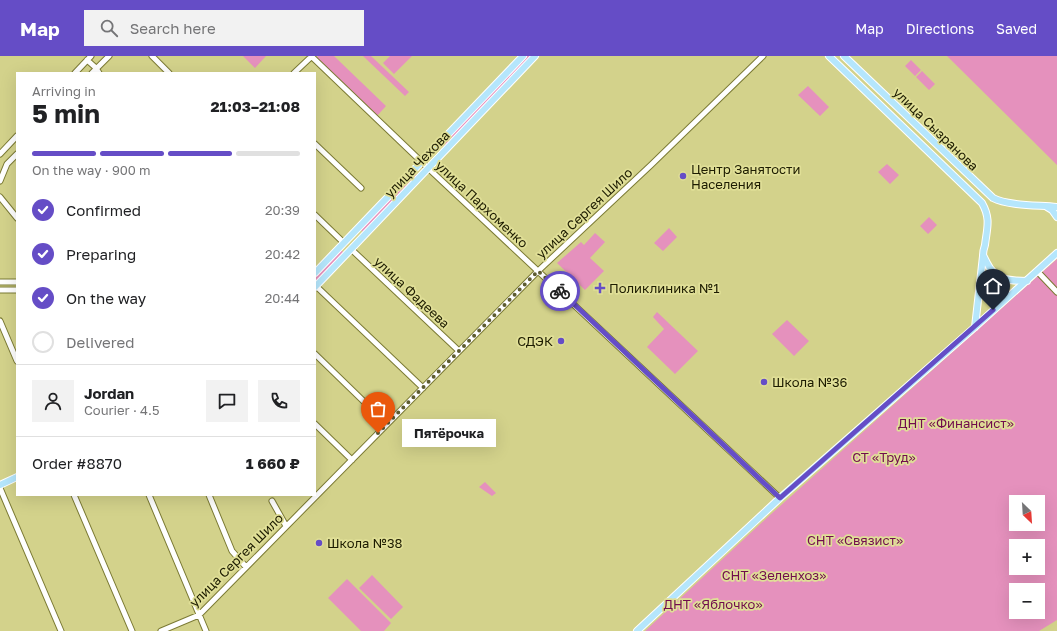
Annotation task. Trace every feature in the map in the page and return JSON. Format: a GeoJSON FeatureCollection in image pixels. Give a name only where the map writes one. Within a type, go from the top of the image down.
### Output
{"type":"FeatureCollection","features":[{"type":"Feature","properties":{"kind":"main road","name":"улица Чехова"},"geometry":{"type":"LineString","coordinates":[[316,273],[523,56]]}},
{"type":"Feature","properties":{"kind":"main road","name":"улица Чехова"},"geometry":{"type":"LineString","coordinates":[[316,285],[535,56]]}},
{"type":"Feature","properties":{"kind":"main road","name":"улица Сызранова"},"geometry":{"type":"LineString","coordinates":[[829,56],[982,203],[986,211],[988,224],[983,255]]}},
{"type":"Feature","properties":{"kind":"main road","name":"улица Сызранова"},"geometry":{"type":"LineString","coordinates":[[844,56],[993,198],[1004,202],[1057,207]]}},
{"type":"Feature","properties":{"kind":"main road"},"geometry":{"type":"LineString","coordinates":[[887,112],[894,104]]}},
{"type":"Feature","properties":{"kind":"main road"},"geometry":{"type":"LineString","coordinates":[[1044,206],[1052,210],[1057,217]]}},
{"type":"Feature","properties":{"kind":"main road"},"geometry":{"type":"LineString","coordinates":[[344,243],[351,249]]}},
{"type":"Feature","properties":{"kind":"main road"},"geometry":{"type":"LineString","coordinates":[[637,631],[780,498],[1057,253]]}},
{"type":"Feature","properties":{"kind":"main road"},"geometry":{"type":"LineString","coordinates":[[983,255],[990,269],[998,276],[1006,280],[1027,281]]}},
{"type":"Feature","properties":{"kind":"main road"},"geometry":{"type":"LineString","coordinates":[[975,327],[983,255]]}},
{"type":"Feature","properties":{"kind":"main road"},"geometry":{"type":"LineString","coordinates":[[0,486],[16,478]]}},
{"type":"Feature","properties":{"kind":"street"},"geometry":{"type":"LineString","coordinates":[[76,72],[89,58],[97,71],[109,56]]}},
{"type":"Feature","properties":{"kind":"street"},"geometry":{"type":"LineString","coordinates":[[152,56],[168,72]]}},
{"type":"Feature","properties":{"kind":"street"},"geometry":{"type":"LineString","coordinates":[[295,72],[311,56]]}},
{"type":"Feature","properties":{"kind":"street","name":"улица Пархоменко"},"geometry":{"type":"LineString","coordinates":[[311,56],[421,162],[780,498]]}},
{"type":"Feature","properties":{"kind":"street","name":"улица Сергея Шило"},"geometry":{"type":"LineString","coordinates":[[316,492],[352,460],[538,271],[651,165],[763,56]]}},
{"type":"Feature","properties":{"kind":"street"},"geometry":{"type":"LineString","coordinates":[[0,154],[16,137]]}},
{"type":"Feature","properties":{"kind":"street"},"geometry":{"type":"LineString","coordinates":[[316,145],[361,188]]}},
{"type":"Feature","properties":{"kind":"street"},"geometry":{"type":"LineString","coordinates":[[0,181],[7,164],[16,155]]}},
{"type":"Feature","properties":{"kind":"street"},"geometry":{"type":"LineString","coordinates":[[0,197],[16,217]]}},
{"type":"Feature","properties":{"kind":"street"},"geometry":{"type":"LineString","coordinates":[[316,216],[344,243]]}},
{"type":"Feature","properties":{"kind":"street","name":"улица Фадеева"},"geometry":{"type":"LineString","coordinates":[[351,249],[459,351]]}},
{"type":"Feature","properties":{"kind":"street"},"geometry":{"type":"LineString","coordinates":[[1038,271],[1057,292]]}},
{"type":"Feature","properties":{"kind":"street"},"geometry":{"type":"LineString","coordinates":[[0,282],[16,282]]}},
{"type":"Feature","properties":{"kind":"street"},"geometry":{"type":"LineString","coordinates":[[316,287],[423,388]]}},
{"type":"Feature","properties":{"kind":"street"},"geometry":{"type":"LineString","coordinates":[[0,290],[16,290]]}},
{"type":"Feature","properties":{"kind":"street"},"geometry":{"type":"LineString","coordinates":[[0,321],[16,359]]}},
{"type":"Feature","properties":{"kind":"street"},"geometry":{"type":"LineString","coordinates":[[316,355],[387,424]]}},
{"type":"Feature","properties":{"kind":"street"},"geometry":{"type":"LineString","coordinates":[[316,425],[352,460]]}},
{"type":"Feature","properties":{"kind":"street"},"geometry":{"type":"LineString","coordinates":[[0,486],[61,631]]}},
{"type":"Feature","properties":{"kind":"street"},"geometry":{"type":"LineString","coordinates":[[74,496],[132,631]]}},
{"type":"Feature","properties":{"kind":"street"},"geometry":{"type":"LineString","coordinates":[[149,496],[206,631]]}},
{"type":"Feature","properties":{"kind":"street"},"geometry":{"type":"LineString","coordinates":[[209,496],[232,551],[246,567]]}},
{"type":"Feature","properties":{"kind":"street","name":"улица Сергея Шило"},"geometry":{"type":"LineString","coordinates":[[161,631],[199,615],[286,526],[311,497]]}},
{"type":"Feature","properties":{"kind":"street"},"geometry":{"type":"LineString","coordinates":[[272,501],[286,526]]}},
{"type":"Feature","properties":{"kind":"green space"},"geometry":{"type":"Polygon","coordinates":[[[243,56],[266,56],[255,68],[243,56]]]}},
{"type":"Feature","properties":{"kind":"green space"},"geometry":{"type":"Polygon","coordinates":[[[318,56],[334,56],[386,106],[377,116],[316,58],[318,56]]]}},
{"type":"Feature","properties":{"kind":"green space"},"geometry":{"type":"Polygon","coordinates":[[[363,56],[371,56],[409,92],[405,96],[363,56]]]}},
{"type":"Feature","properties":{"kind":"green space"},"geometry":{"type":"Polygon","coordinates":[[[390,56],[412,56],[394,74],[383,63],[390,56]]]}},
{"type":"Feature","properties":{"kind":"green space"},"geometry":{"type":"Polygon","coordinates":[[[525,56],[532,56],[445,147],[441,144],[525,56]]]}},
{"type":"Feature","properties":{"kind":"green space"},"geometry":{"type":"Polygon","coordinates":[[[947,56],[1057,56],[1057,165],[947,56]]]}},
{"type":"Feature","properties":{"kind":"green space"},"geometry":{"type":"Polygon","coordinates":[[[911,60],[921,70],[915,76],[905,66],[911,60]]]}},
{"type":"Feature","properties":{"kind":"green space"},"geometry":{"type":"Polygon","coordinates":[[[922,71],[935,84],[929,90],[916,77],[922,71]]]}},
{"type":"Feature","properties":{"kind":"green space"},"geometry":{"type":"Polygon","coordinates":[[[808,86],[829,107],[820,116],[798,95],[808,86]]]}},
{"type":"Feature","properties":{"kind":"green space"},"geometry":{"type":"Polygon","coordinates":[[[887,164],[899,175],[890,184],[878,172],[887,164]]]}},
{"type":"Feature","properties":{"kind":"green space"},"geometry":{"type":"Polygon","coordinates":[[[415,173],[418,176],[363,232],[360,229],[415,173]]]}},
{"type":"Feature","properties":{"kind":"green space"},"geometry":{"type":"Polygon","coordinates":[[[929,217],[937,225],[928,234],[920,226],[929,217]]]}},
{"type":"Feature","properties":{"kind":"green space"},"geometry":{"type":"Polygon","coordinates":[[[669,228],[677,237],[663,251],[654,243],[669,228]]]}},
{"type":"Feature","properties":{"kind":"green space"},"geometry":{"type":"Polygon","coordinates":[[[595,233],[605,242],[590,258],[604,271],[585,290],[557,263],[581,242],[584,245],[595,233]]]}},
{"type":"Feature","properties":{"kind":"green space"},"geometry":{"type":"Polygon","coordinates":[[[341,250],[344,253],[316,283],[316,277],[341,250]]]}},
{"type":"Feature","properties":{"kind":"green space"},"geometry":{"type":"Polygon","coordinates":[[[1057,259],[1057,620],[1039,631],[645,631],[770,515],[1057,259]]]}},
{"type":"Feature","properties":{"kind":"green space"},"geometry":{"type":"Polygon","coordinates":[[[657,312],[698,351],[675,374],[647,347],[664,329],[653,317],[657,312]]]}},
{"type":"Feature","properties":{"kind":"green space"},"geometry":{"type":"Polygon","coordinates":[[[787,320],[809,341],[794,356],[772,334],[787,320]]]}},
{"type":"Feature","properties":{"kind":"green space"},"geometry":{"type":"Polygon","coordinates":[[[485,482],[496,493],[492,496],[479,487],[485,482]]]}},
{"type":"Feature","properties":{"kind":"green space"},"geometry":{"type":"Polygon","coordinates":[[[372,575],[403,607],[391,619],[359,588],[372,575]]]}},
{"type":"Feature","properties":{"kind":"green space"},"geometry":{"type":"Polygon","coordinates":[[[347,579],[391,623],[384,631],[361,631],[328,598],[347,579]]]}},
{"type":"Feature","properties":{"kind":"way so far"},"geometry":{"type":"LineString","coordinates":[[378,433],[538,271],[560,291]]}},
{"type":"Feature","properties":{"kind":"place","name":"Центр Занятости Населения"},"geometry":{"type":"Point","coordinates":[683,176]}},
{"type":"Feature","properties":{"kind":"place","name":"Поликлиника №1"},"geometry":{"type":"Point","coordinates":[600,288]}},
{"type":"Feature","properties":{"kind":"place","name":"СДЭК"},"geometry":{"type":"Point","coordinates":[561,341]}},
{"type":"Feature","properties":{"kind":"place","name":"Школа №36"},"geometry":{"type":"Point","coordinates":[764,382]}},
{"type":"Feature","properties":{"kind":"place","name":"Пятёрочка"},"geometry":{"type":"Point","coordinates":[378,433]}},
{"type":"Feature","properties":{"kind":"place","name":"Школа №38"},"geometry":{"type":"Point","coordinates":[319,543]}},
{"type":"Feature","properties":{"kind":"route"},"geometry":{"type":"LineString","coordinates":[[560,291],[780,498],[952,348],[993,310]]}},
{"type":"Feature","properties":{"kind":"park label","name":"ДНТ «Финансист»"},"geometry":{"type":"Point","coordinates":[956,423]}},
{"type":"Feature","properties":{"kind":"park label","name":"СТ «Труд»"},"geometry":{"type":"Point","coordinates":[884,457]}},
{"type":"Feature","properties":{"kind":"park label","name":"СНТ «Связист»"},"geometry":{"type":"Point","coordinates":[855,540]}},
{"type":"Feature","properties":{"kind":"park label","name":"СНТ «Зеленхоз»"},"geometry":{"type":"Point","coordinates":[774,575]}},
{"type":"Feature","properties":{"kind":"park label","name":"ДНТ «Яблочко»"},"geometry":{"type":"Point","coordinates":[713,604]}}]}
